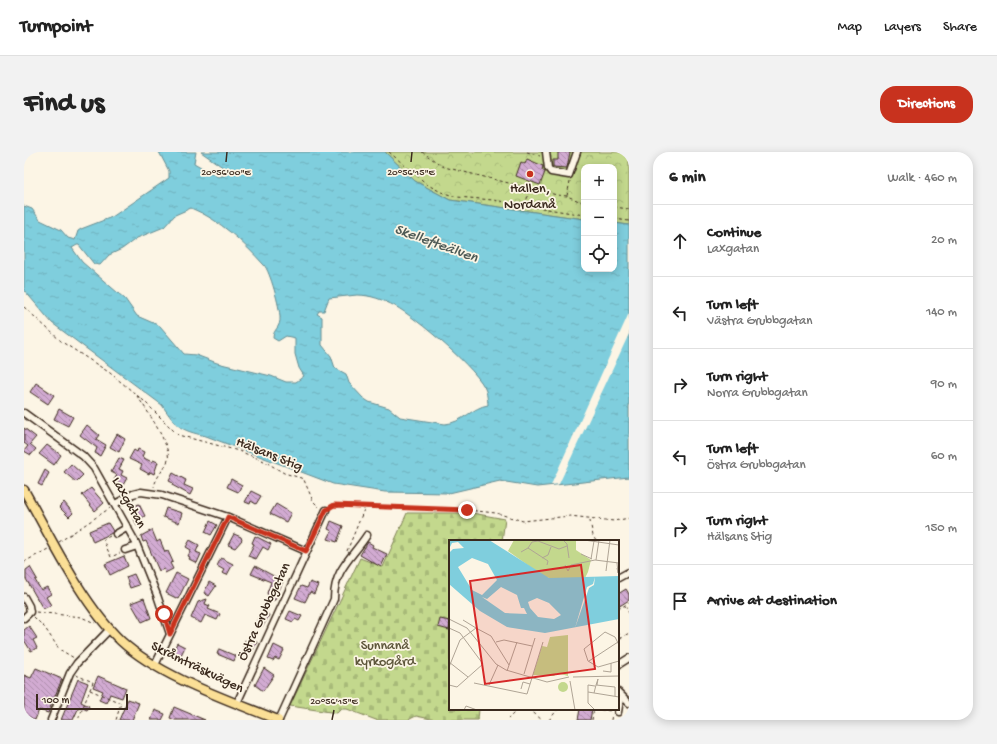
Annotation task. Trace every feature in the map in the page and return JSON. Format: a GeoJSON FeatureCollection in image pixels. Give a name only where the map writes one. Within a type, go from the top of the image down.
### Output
{"type":"FeatureCollection","features":[{"type":"Feature","properties":{"kind":"main road","name":"Skråmträskvägen"},"geometry":{"type":"LineString","coordinates":[[24,490],[55,545],[97,613],[122,641],[155,665],[236,703],[279,720]]}},
{"type":"Feature","properties":{"kind":"street"},"geometry":{"type":"LineString","coordinates":[[546,155],[551,172],[570,175],[578,152]]}},
{"type":"Feature","properties":{"kind":"street","name":"Laxgatan"},"geometry":{"type":"LineString","coordinates":[[24,413],[32,417],[83,456],[94,468],[128,527],[137,546],[157,595],[170,634]]}},
{"type":"Feature","properties":{"kind":"street"},"geometry":{"type":"LineString","coordinates":[[115,504],[133,494],[141,492],[153,493],[228,517],[306,551]]}},
{"type":"Feature","properties":{"kind":"street","name":"Östra Grubbgatan"},"geometry":{"type":"LineString","coordinates":[[236,703],[326,510]]}},
{"type":"Feature","properties":{"kind":"street"},"geometry":{"type":"LineString","coordinates":[[155,665],[228,517]]}},
{"type":"Feature","properties":{"kind":"street"},"geometry":{"type":"LineString","coordinates":[[116,534],[128,527]]}},
{"type":"Feature","properties":{"kind":"street"},"geometry":{"type":"LineString","coordinates":[[279,720],[334,599],[335,584],[345,561],[359,548],[367,535]]}},
{"type":"Feature","properties":{"kind":"street"},"geometry":{"type":"LineString","coordinates":[[125,550],[137,546]]}},
{"type":"Feature","properties":{"kind":"street"},"geometry":{"type":"LineString","coordinates":[[619,577],[629,572]]}},
{"type":"Feature","properties":{"kind":"street"},"geometry":{"type":"LineString","coordinates":[[24,597],[30,612],[24,618]]}},
{"type":"Feature","properties":{"kind":"street"},"geometry":{"type":"LineString","coordinates":[[51,720],[70,673],[79,661],[110,629]]}},
{"type":"Feature","properties":{"kind":"street"},"geometry":{"type":"LineString","coordinates":[[619,663],[629,658]]}},
{"type":"Feature","properties":{"kind":"street"},"geometry":{"type":"LineString","coordinates":[[620,700],[629,703]]}},
{"type":"Feature","properties":{"kind":"path"},"geometry":{"type":"LineString","coordinates":[[389,152],[428,185],[441,192],[457,197],[581,215]]}},
{"type":"Feature","properties":{"kind":"path"},"geometry":{"type":"LineString","coordinates":[[422,152],[444,167],[530,189],[567,196],[581,202]]}},
{"type":"Feature","properties":{"kind":"path"},"geometry":{"type":"LineString","coordinates":[[526,152],[546,155]]}},
{"type":"Feature","properties":{"kind":"path"},"geometry":{"type":"LineString","coordinates":[[567,196],[570,175]]}},
{"type":"Feature","properties":{"kind":"path"},"geometry":{"type":"LineString","coordinates":[[525,206],[530,189]]}},
{"type":"Feature","properties":{"kind":"path"},"geometry":{"type":"LineString","coordinates":[[617,207],[629,209]]}},
{"type":"Feature","properties":{"kind":"path"},"geometry":{"type":"LineString","coordinates":[[617,219],[629,221]]}},
{"type":"Feature","properties":{"kind":"path","name":"Hälsans Stig"},"geometry":{"type":"LineString","coordinates":[[24,307],[62,342],[110,373],[152,407],[178,435],[239,451],[304,480],[316,506],[326,510]]}},
{"type":"Feature","properties":{"kind":"path"},"geometry":{"type":"LineString","coordinates":[[135,394],[144,406],[168,450],[168,460],[156,479],[153,493]]}},
{"type":"Feature","properties":{"kind":"path"},"geometry":{"type":"LineString","coordinates":[[24,562],[55,545],[115,504]]}},
{"type":"Feature","properties":{"kind":"path"},"geometry":{"type":"LineString","coordinates":[[326,510],[334,505],[489,512],[523,522],[570,516],[614,521],[629,518]]}},
{"type":"Feature","properties":{"kind":"path"},"geometry":{"type":"LineString","coordinates":[[345,561],[365,507]]}},
{"type":"Feature","properties":{"kind":"path"},"geometry":{"type":"LineString","coordinates":[[590,519],[593,536],[595,540]]}},
{"type":"Feature","properties":{"kind":"path"},"geometry":{"type":"LineString","coordinates":[[116,534],[103,540],[111,557],[125,550]]}},
{"type":"Feature","properties":{"kind":"path"},"geometry":{"type":"LineString","coordinates":[[619,609],[629,603]]}},
{"type":"Feature","properties":{"kind":"path"},"geometry":{"type":"LineString","coordinates":[[625,606],[629,613]]}},
{"type":"Feature","properties":{"kind":"path"},"geometry":{"type":"LineString","coordinates":[[30,612],[81,617],[95,623]]}},
{"type":"Feature","properties":{"kind":"path"},"geometry":{"type":"LineString","coordinates":[[30,612],[46,628],[59,649],[79,661]]}},
{"type":"Feature","properties":{"kind":"path"},"geometry":{"type":"LineString","coordinates":[[619,634],[621,638],[629,633]]}},
{"type":"Feature","properties":{"kind":"path"},"geometry":{"type":"LineString","coordinates":[[70,673],[93,682],[78,720]]}},
{"type":"Feature","properties":{"kind":"path"},"geometry":{"type":"LineString","coordinates":[[90,690],[121,703],[116,720]]}},
{"type":"Feature","properties":{"kind":"path"},"geometry":{"type":"LineString","coordinates":[[507,720],[515,712],[524,710]]}},
{"type":"Feature","properties":{"kind":"path"},"geometry":{"type":"LineString","coordinates":[[529,710],[542,720]]}},
{"type":"Feature","properties":{"kind":"path"},"geometry":{"type":"LineString","coordinates":[[549,720],[557,710]]}},
{"type":"Feature","properties":{"kind":"path"},"geometry":{"type":"LineString","coordinates":[[592,720],[594,710]]}},
{"type":"Feature","properties":{"kind":"path"},"geometry":{"type":"LineString","coordinates":[[603,710],[612,711],[611,720]]}},
{"type":"Feature","properties":{"kind":"green space"},"geometry":{"type":"Polygon","coordinates":[[[385,152],[629,152],[629,225],[617,223],[617,164],[581,164],[581,219],[450,200],[415,181],[385,152]]]}},
{"type":"Feature","properties":{"kind":"green space","name":"Sunnanå kyrkogård"},"geometry":{"type":"Polygon","coordinates":[[[407,513],[472,513],[505,519],[502,540],[449,540],[449,710],[479,710],[478,720],[436,720],[416,716],[408,720],[376,720],[347,709],[341,709],[337,713],[290,706],[360,558],[383,567],[407,513]]]}},
{"type":"Feature","properties":{"kind":"water","name":"Skellefteälven"},"geometry":{"type":"Polygon","coordinates":[[[159,152],[196,152],[194,163],[218,177],[225,175],[224,168],[201,152],[385,152],[415,181],[450,200],[581,219],[581,272],[617,272],[617,223],[629,225],[629,477],[537,487],[500,481],[449,493],[385,492],[333,484],[184,429],[175,423],[162,405],[52,323],[24,290],[24,206],[32,209],[40,220],[61,230],[68,238],[75,240],[78,231],[81,229],[112,217],[169,178],[169,171],[159,152]],[[191,208],[175,215],[164,227],[137,238],[122,249],[109,255],[100,265],[94,264],[79,245],[72,248],[82,262],[125,299],[137,316],[160,326],[184,354],[196,355],[217,363],[271,376],[286,382],[296,382],[304,376],[299,368],[295,354],[295,338],[286,336],[278,341],[273,338],[274,332],[280,321],[280,317],[274,290],[269,274],[264,265],[230,232],[202,213],[191,208]],[[357,295],[329,298],[324,311],[319,311],[317,314],[322,317],[322,345],[331,356],[335,368],[346,374],[349,383],[363,398],[369,402],[389,408],[400,417],[445,424],[457,421],[477,409],[488,405],[486,391],[481,382],[460,358],[446,345],[417,321],[395,306],[377,298],[357,295]]]}},
{"type":"Feature","properties":{"kind":"pier"},"geometry":{"type":"Polygon","coordinates":[[[629,313],[629,334],[559,484],[551,485],[629,313]]]}},
{"type":"Feature","properties":{"kind":"building"},"geometry":{"type":"Polygon","coordinates":[[[558,152],[570,152],[567,168],[553,167],[553,160],[558,160],[558,152]]]}},
{"type":"Feature","properties":{"kind":"building","name":"Hallen, Nordanå"},"geometry":{"type":"Polygon","coordinates":[[[527,159],[543,166],[542,170],[545,172],[540,185],[516,176],[521,162],[525,164],[527,159]]]}},
{"type":"Feature","properties":{"kind":"building"},"geometry":{"type":"Polygon","coordinates":[[[36,383],[54,395],[48,404],[30,392],[36,383]]]}},
{"type":"Feature","properties":{"kind":"building"},"geometry":{"type":"Polygon","coordinates":[[[59,409],[73,417],[68,426],[54,419],[59,409]]]}},
{"type":"Feature","properties":{"kind":"building"},"geometry":{"type":"Polygon","coordinates":[[[87,425],[99,435],[96,439],[106,445],[100,456],[95,453],[97,448],[80,435],[87,425]]]}},
{"type":"Feature","properties":{"kind":"building"},"geometry":{"type":"Polygon","coordinates":[[[24,428],[36,437],[30,444],[36,449],[31,455],[24,451],[28,446],[24,443],[24,428]]]}},
{"type":"Feature","properties":{"kind":"building"},"geometry":{"type":"Polygon","coordinates":[[[117,434],[125,439],[119,452],[110,447],[117,434]]]}},
{"type":"Feature","properties":{"kind":"building"},"geometry":{"type":"Polygon","coordinates":[[[47,445],[61,455],[54,465],[39,454],[47,445]]]}},
{"type":"Feature","properties":{"kind":"building"},"geometry":{"type":"Polygon","coordinates":[[[138,449],[144,452],[142,457],[152,462],[153,460],[158,462],[154,474],[150,472],[149,474],[140,469],[142,465],[129,459],[134,450],[137,452],[138,449]]]}},
{"type":"Feature","properties":{"kind":"building"},"geometry":{"type":"Polygon","coordinates":[[[119,458],[124,460],[119,469],[123,471],[121,475],[127,478],[123,485],[114,480],[117,475],[111,472],[119,458]]]}},
{"type":"Feature","properties":{"kind":"building"},"geometry":{"type":"Polygon","coordinates":[[[71,464],[83,475],[76,482],[64,472],[71,464]]]}},
{"type":"Feature","properties":{"kind":"building"},"geometry":{"type":"Polygon","coordinates":[[[45,470],[49,473],[42,486],[38,484],[45,470]]]}},
{"type":"Feature","properties":{"kind":"building"},"geometry":{"type":"Polygon","coordinates":[[[173,473],[186,480],[184,485],[193,489],[190,495],[172,485],[173,483],[169,481],[173,473]]]}},
{"type":"Feature","properties":{"kind":"building"},"geometry":{"type":"Polygon","coordinates":[[[231,479],[242,485],[238,492],[227,487],[231,479]]]}},
{"type":"Feature","properties":{"kind":"building"},"geometry":{"type":"Polygon","coordinates":[[[91,488],[104,503],[95,511],[82,495],[91,488]]]}},
{"type":"Feature","properties":{"kind":"building"},"geometry":{"type":"Polygon","coordinates":[[[251,491],[261,496],[256,504],[251,501],[250,504],[245,502],[251,491]]]}},
{"type":"Feature","properties":{"kind":"building"},"geometry":{"type":"Polygon","coordinates":[[[64,502],[73,513],[69,517],[59,507],[64,502]]]}},
{"type":"Feature","properties":{"kind":"building"},"geometry":{"type":"Polygon","coordinates":[[[139,504],[145,516],[141,518],[143,524],[137,526],[130,508],[139,504]]]}},
{"type":"Feature","properties":{"kind":"building"},"geometry":{"type":"Polygon","coordinates":[[[276,504],[291,513],[286,522],[270,514],[276,504]]]}},
{"type":"Feature","properties":{"kind":"building"},"geometry":{"type":"Polygon","coordinates":[[[166,508],[182,513],[179,523],[163,517],[166,508]]]}},
{"type":"Feature","properties":{"kind":"building"},"geometry":{"type":"Polygon","coordinates":[[[210,521],[217,525],[211,535],[205,532],[210,521]]]}},
{"type":"Feature","properties":{"kind":"building"},"geometry":{"type":"Polygon","coordinates":[[[331,521],[343,526],[337,542],[328,539],[332,531],[328,529],[331,521]]]}},
{"type":"Feature","properties":{"kind":"building"},"geometry":{"type":"Polygon","coordinates":[[[108,523],[113,531],[112,533],[93,542],[89,531],[108,523]]]}},
{"type":"Feature","properties":{"kind":"building"},"geometry":{"type":"Polygon","coordinates":[[[152,530],[157,542],[160,540],[165,552],[168,551],[173,562],[170,563],[173,569],[165,573],[164,569],[159,571],[146,541],[143,542],[141,536],[152,530]]]}},
{"type":"Feature","properties":{"kind":"building"},"geometry":{"type":"Polygon","coordinates":[[[234,534],[241,537],[242,540],[235,548],[228,545],[234,534]]]}},
{"type":"Feature","properties":{"kind":"building"},"geometry":{"type":"Polygon","coordinates":[[[255,536],[271,544],[268,550],[263,547],[256,559],[248,556],[254,544],[252,543],[255,536]]]}},
{"type":"Feature","properties":{"kind":"building"},"geometry":{"type":"Polygon","coordinates":[[[190,540],[199,545],[196,552],[201,554],[197,563],[189,559],[190,557],[188,556],[191,550],[186,547],[190,540]]]}},
{"type":"Feature","properties":{"kind":"building"},"geometry":{"type":"Polygon","coordinates":[[[368,542],[373,545],[372,547],[387,554],[381,567],[360,555],[368,542]]]}},
{"type":"Feature","properties":{"kind":"building"},"geometry":{"type":"Polygon","coordinates":[[[124,556],[128,566],[110,575],[105,564],[124,556]]]}},
{"type":"Feature","properties":{"kind":"building"},"geometry":{"type":"Polygon","coordinates":[[[221,558],[233,564],[227,575],[222,573],[224,570],[217,566],[221,558]]]}},
{"type":"Feature","properties":{"kind":"building"},"geometry":{"type":"Polygon","coordinates":[[[255,566],[283,581],[275,600],[270,600],[267,593],[271,582],[251,574],[255,566]]]}},
{"type":"Feature","properties":{"kind":"building"},"geometry":{"type":"Polygon","coordinates":[[[30,567],[41,590],[47,587],[51,594],[46,597],[51,605],[43,609],[26,579],[26,570],[30,567]]]}},
{"type":"Feature","properties":{"kind":"building"},"geometry":{"type":"Polygon","coordinates":[[[176,573],[188,579],[178,599],[166,593],[176,573]]]}},
{"type":"Feature","properties":{"kind":"building"},"geometry":{"type":"Polygon","coordinates":[[[134,574],[139,585],[130,588],[126,577],[134,574]]]}},
{"type":"Feature","properties":{"kind":"building"},"geometry":{"type":"Polygon","coordinates":[[[209,582],[216,586],[209,596],[204,593],[209,582]]]}},
{"type":"Feature","properties":{"kind":"building"},"geometry":{"type":"Polygon","coordinates":[[[310,582],[318,585],[314,594],[310,592],[305,602],[295,598],[301,586],[307,588],[310,582]]]}},
{"type":"Feature","properties":{"kind":"building"},"geometry":{"type":"Polygon","coordinates":[[[626,589],[629,594],[629,600],[619,606],[619,593],[626,589]]]}},
{"type":"Feature","properties":{"kind":"building"},"geometry":{"type":"Polygon","coordinates":[[[144,598],[151,618],[142,622],[131,603],[144,598]]]}},
{"type":"Feature","properties":{"kind":"building"},"geometry":{"type":"Polygon","coordinates":[[[207,599],[205,604],[210,606],[208,609],[220,614],[217,620],[205,615],[201,623],[191,618],[198,602],[207,599]]]}},
{"type":"Feature","properties":{"kind":"building"},"geometry":{"type":"Polygon","coordinates":[[[261,611],[269,615],[263,626],[256,623],[261,611]]]}},
{"type":"Feature","properties":{"kind":"building"},"geometry":{"type":"Polygon","coordinates":[[[290,611],[302,616],[299,621],[295,619],[293,622],[286,619],[290,611]]]}},
{"type":"Feature","properties":{"kind":"building"},"geometry":{"type":"Polygon","coordinates":[[[440,619],[449,621],[449,630],[438,627],[440,619]]]}},
{"type":"Feature","properties":{"kind":"building"},"geometry":{"type":"Polygon","coordinates":[[[29,626],[37,638],[33,640],[37,648],[31,651],[24,640],[24,630],[29,626]]]}},
{"type":"Feature","properties":{"kind":"building"},"geometry":{"type":"Polygon","coordinates":[[[250,639],[257,642],[251,653],[244,650],[243,646],[245,640],[248,642],[250,639]]]}},
{"type":"Feature","properties":{"kind":"building"},"geometry":{"type":"Polygon","coordinates":[[[177,643],[185,647],[179,659],[171,655],[177,643]]]}},
{"type":"Feature","properties":{"kind":"building"},"geometry":{"type":"Polygon","coordinates":[[[274,645],[284,650],[279,660],[275,658],[273,661],[268,659],[274,645]]]}},
{"type":"Feature","properties":{"kind":"building"},"geometry":{"type":"Polygon","coordinates":[[[219,649],[236,656],[234,661],[217,654],[219,649]]]}},
{"type":"Feature","properties":{"kind":"building"},"geometry":{"type":"Polygon","coordinates":[[[36,668],[62,679],[48,713],[39,710],[35,720],[24,715],[24,675],[31,678],[36,668]]]}},
{"type":"Feature","properties":{"kind":"building"},"geometry":{"type":"Polygon","coordinates":[[[264,668],[274,675],[263,691],[255,685],[264,668]]]}},
{"type":"Feature","properties":{"kind":"building"},"geometry":{"type":"Polygon","coordinates":[[[98,676],[126,688],[122,698],[110,694],[106,703],[99,700],[103,691],[93,687],[98,676]]]}},
{"type":"Feature","properties":{"kind":"building"},"geometry":{"type":"Polygon","coordinates":[[[78,679],[88,683],[81,702],[89,706],[87,710],[79,707],[73,720],[61,720],[78,679]]]}},
{"type":"Feature","properties":{"kind":"building"},"geometry":{"type":"Polygon","coordinates":[[[128,699],[139,703],[132,720],[119,720],[128,699]]]}},
{"type":"Feature","properties":{"kind":"building"},"geometry":{"type":"Polygon","coordinates":[[[174,707],[205,720],[175,720],[170,718],[174,707]]]}},
{"type":"Feature","properties":{"kind":"building"},"geometry":{"type":"Polygon","coordinates":[[[155,710],[165,714],[162,720],[151,720],[155,710]]]}},
{"type":"Feature","properties":{"kind":"building"},"geometry":{"type":"Polygon","coordinates":[[[580,710],[592,710],[590,720],[578,720],[580,710]]]}},
{"type":"Feature","properties":{"kind":"place","name":"Hallen, Nordanå"},"geometry":{"type":"Point","coordinates":[530,174]}},
{"type":"Feature","properties":{"kind":"route"},"geometry":{"type":"LineString","coordinates":[[164,614],[170,634],[228,517],[306,551],[329,506],[467,510]]}}]}
